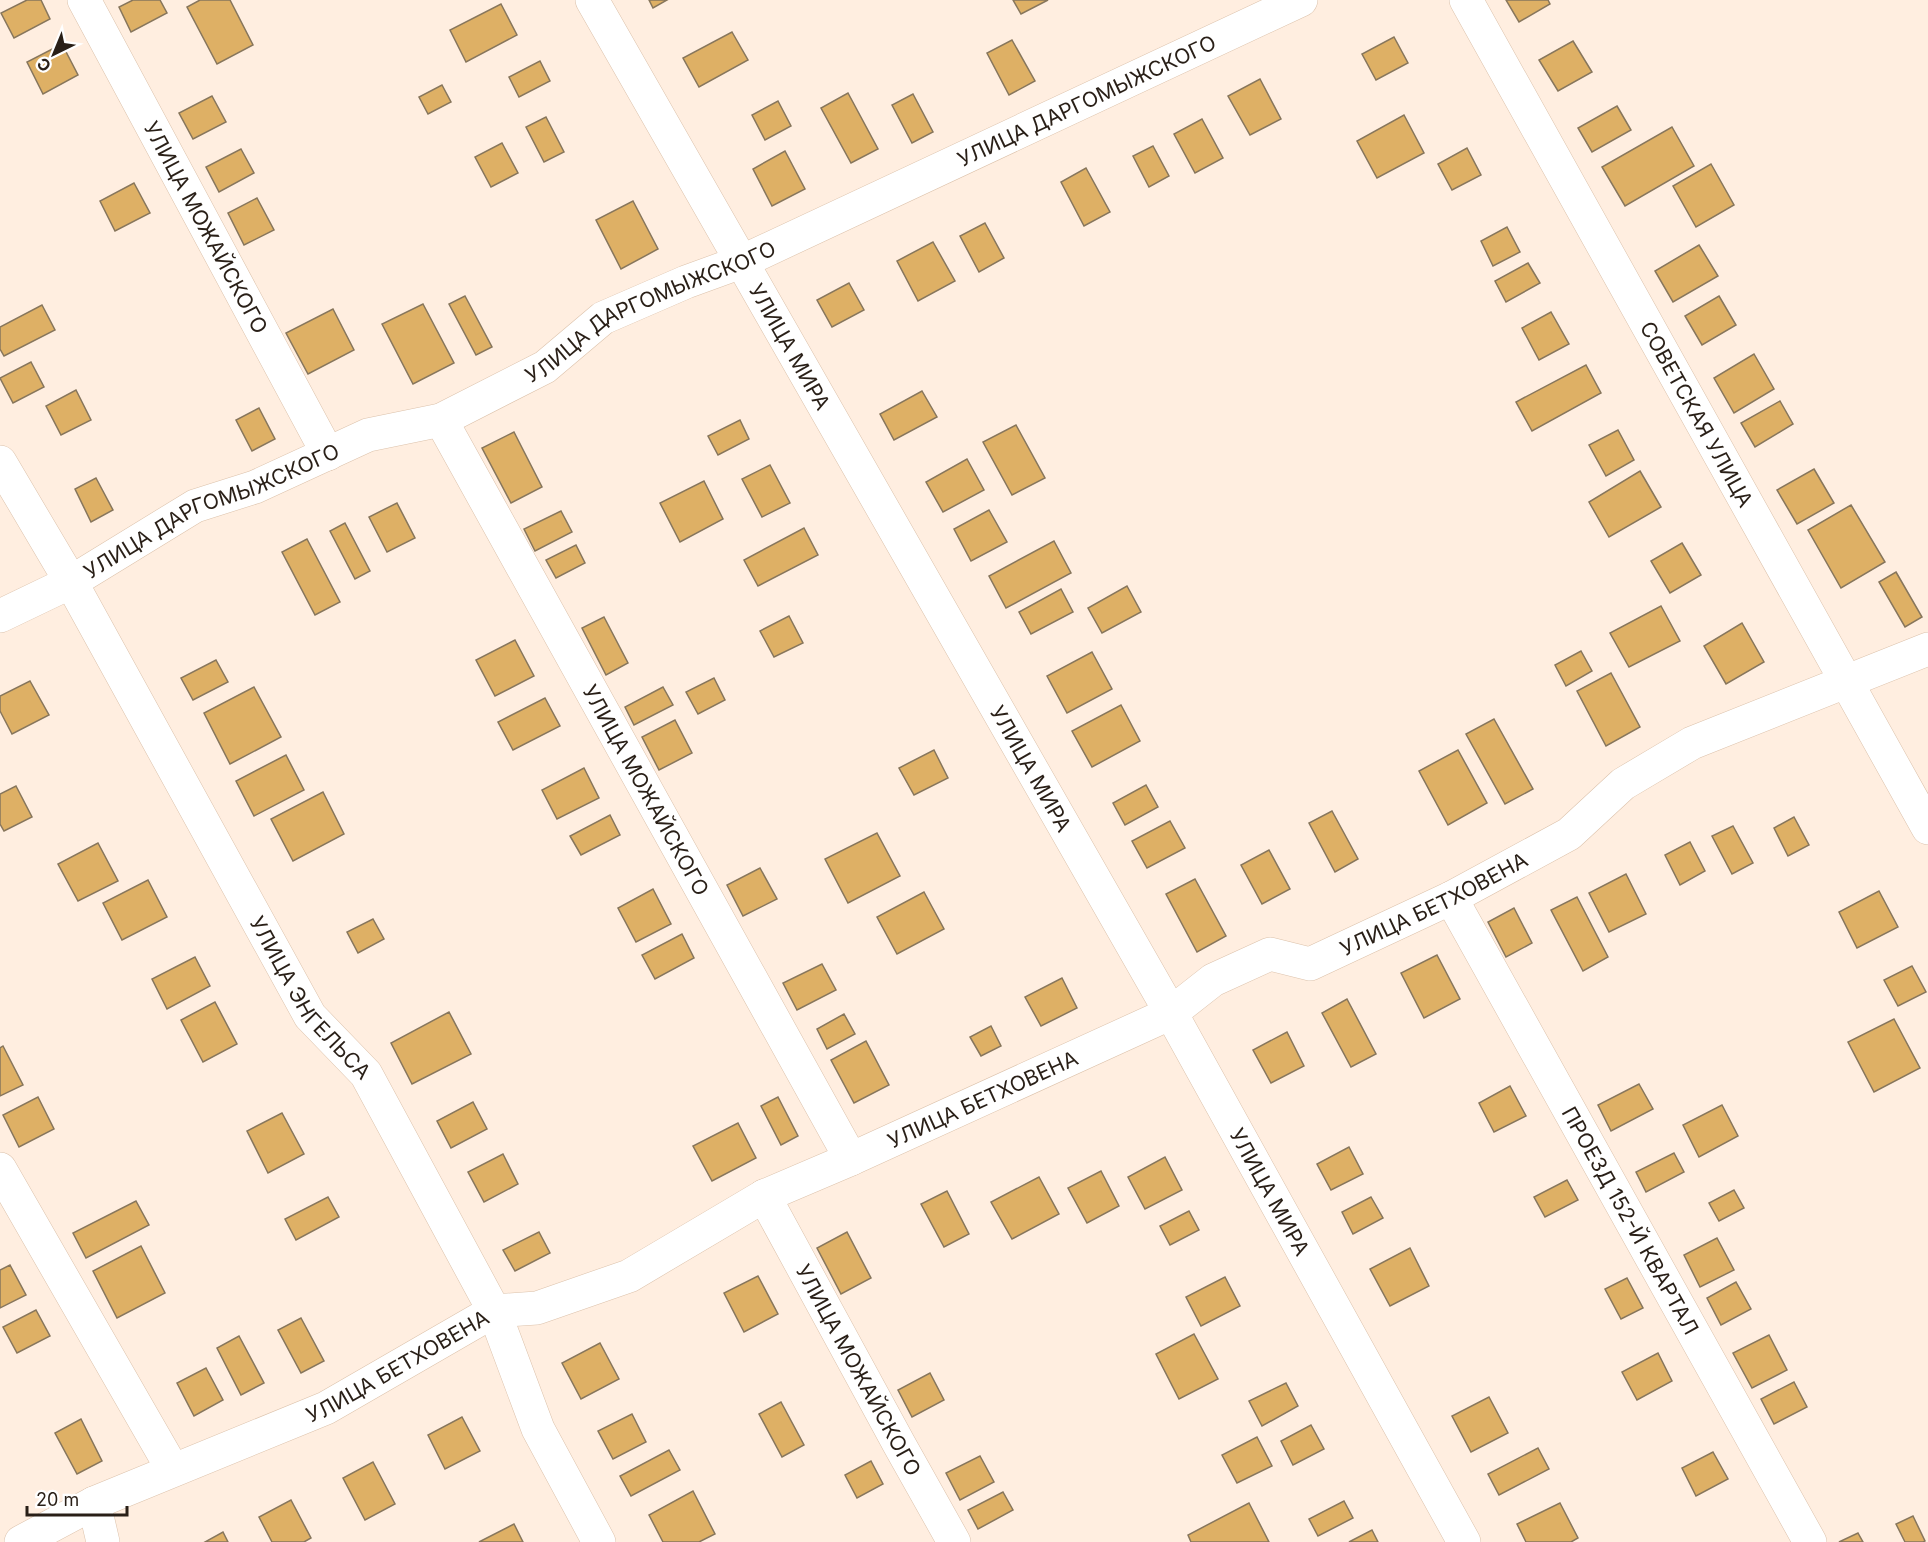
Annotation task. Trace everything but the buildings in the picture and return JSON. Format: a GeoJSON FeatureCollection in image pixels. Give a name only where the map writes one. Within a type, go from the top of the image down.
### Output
{"type":"FeatureCollection","features":[{"type":"Feature","properties":{"kind":"street","name":"УЛИЦА МОЖАЙСКОГО"},"geometry":{"type":"LineString","coordinates":[[84,0],[327,454]]}},
{"type":"Feature","properties":{"kind":"street","name":"УЛИЦА МИРА"},"geometry":{"type":"LineString","coordinates":[[592,0],[1171,1013],[1464,1542]]}},
{"type":"Feature","properties":{"kind":"street","name":"УЛИЦА ДАРГОМЫЖСКОГО"},"geometry":{"type":"LineString","coordinates":[[0,616],[71,582],[195,506],[255,487],[368,435],[441,420],[545,367],[603,318],[686,282],[741,262],[1301,0]]}},
{"type":"Feature","properties":{"kind":"street","name":"СОВЕТСКАЯ УЛИЦА"},"geometry":{"type":"LineString","coordinates":[[1466,0],[1928,828]]}},
{"type":"Feature","properties":{"kind":"street","name":"УЛИЦА МОЖАЙСКОГО"},"geometry":{"type":"LineString","coordinates":[[441,420],[851,1159]]}},
{"type":"Feature","properties":{"kind":"street","name":"УЛИЦА ЭНГЕЛЬСА"},"geometry":{"type":"LineString","coordinates":[[0,462],[71,582],[310,1017],[366,1074],[494,1311],[538,1429],[598,1542]]}},
{"type":"Feature","properties":{"kind":"street","name":"УЛИЦА БЕТХОВЕНА"},"geometry":{"type":"LineString","coordinates":[[21,1542],[94,1503],[326,1408],[494,1311],[537,1308],[629,1276],[764,1196],[851,1159],[1171,1013],[1213,980],[1270,954],[1310,964],[1451,898],[1569,834],[1623,784],[1692,743],[1928,649]]}},
{"type":"Feature","properties":{"kind":"street","name":"ПРОЕЗД 152-Й КВАРТАЛ"},"geometry":{"type":"LineString","coordinates":[[1451,898],[1810,1542]]}},
{"type":"Feature","properties":{"kind":"street"},"geometry":{"type":"LineString","coordinates":[[0,1169],[172,1470]]}},
{"type":"Feature","properties":{"kind":"street","name":"УЛИЦА МОЖАЙСКОГО"},"geometry":{"type":"LineString","coordinates":[[764,1196],[954,1542]]}},
{"type":"Feature","properties":{"kind":"street"},"geometry":{"type":"LineString","coordinates":[[94,1503],[103,1542]]}}]}
